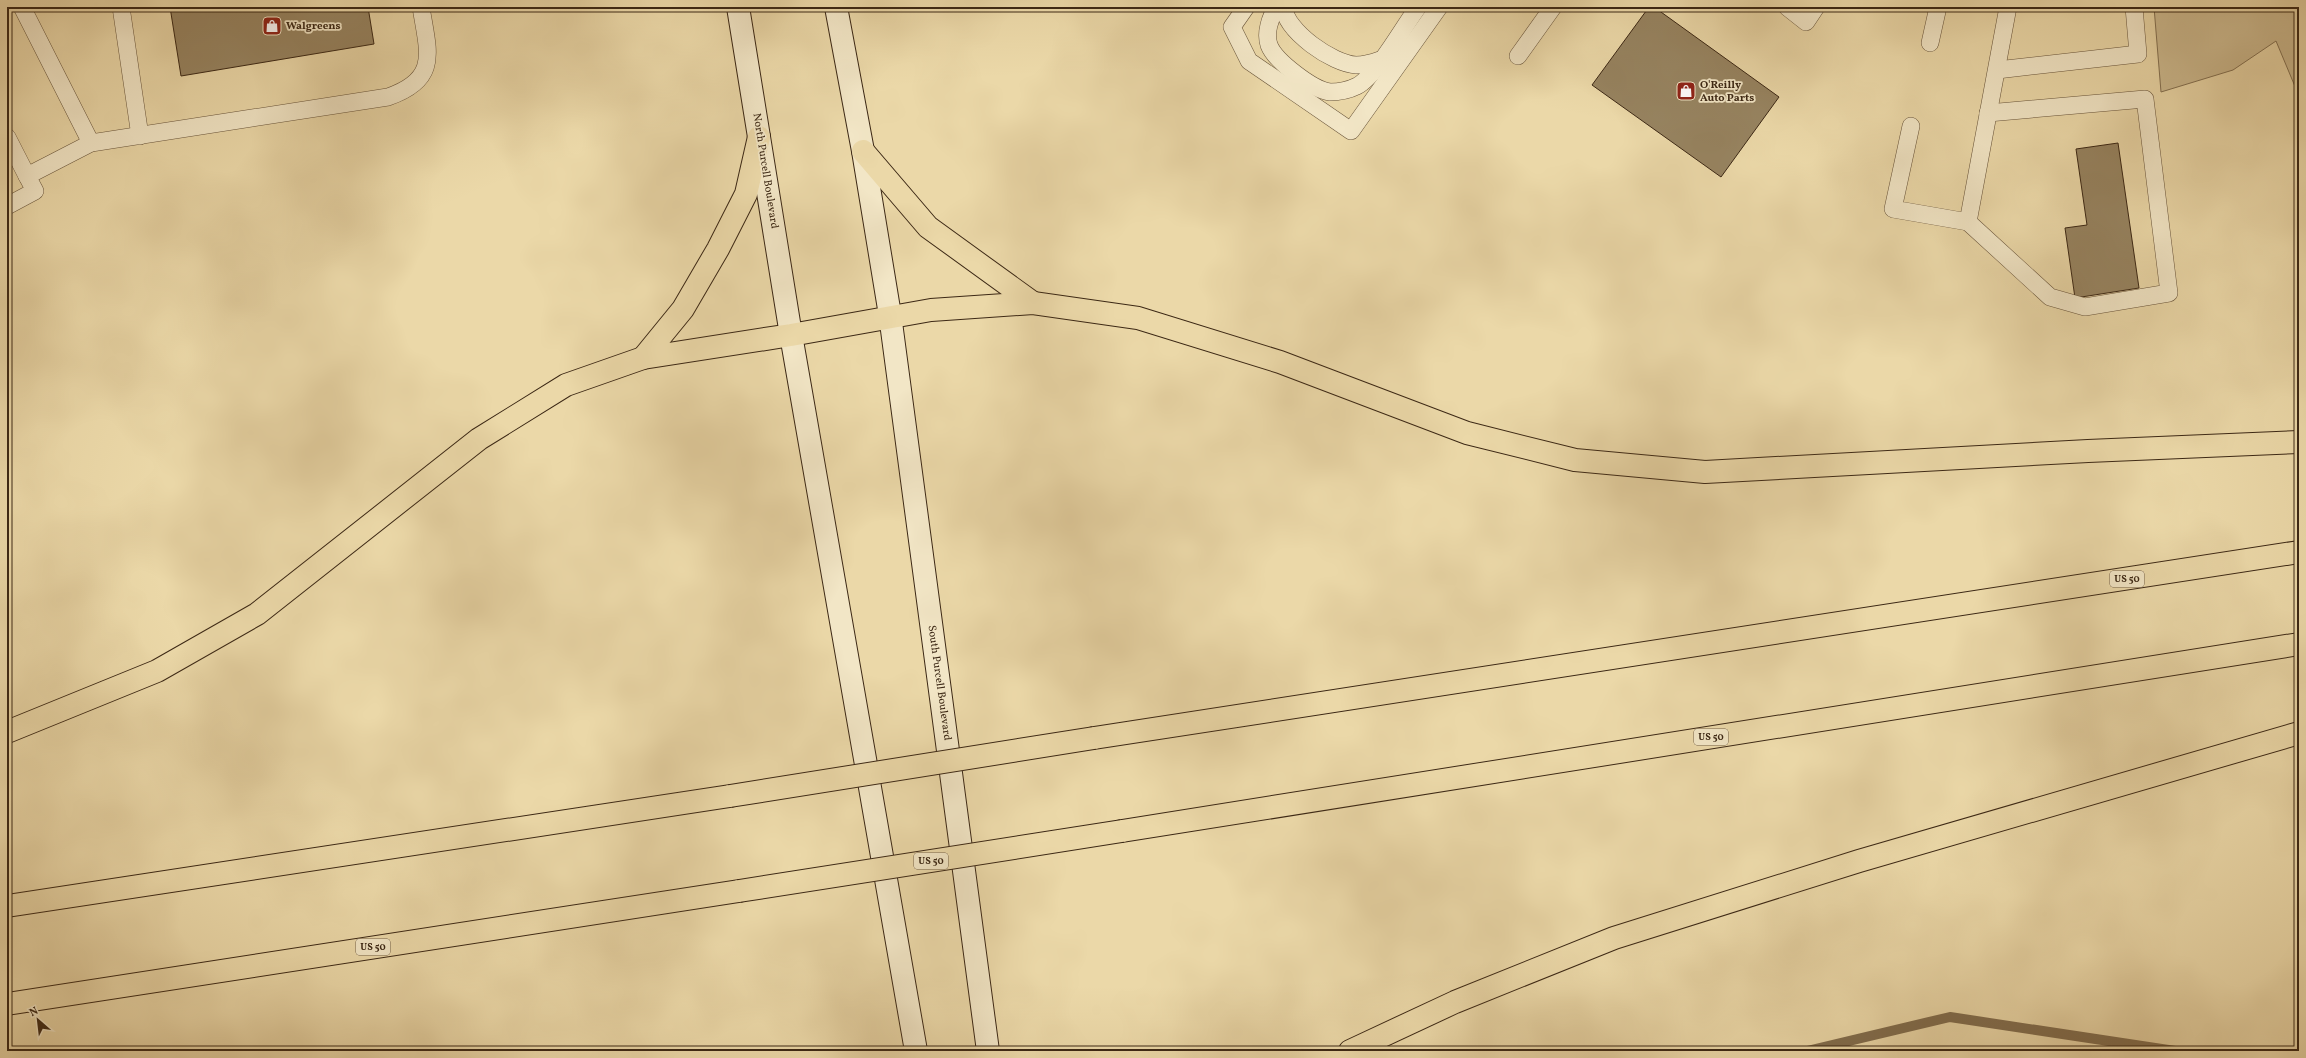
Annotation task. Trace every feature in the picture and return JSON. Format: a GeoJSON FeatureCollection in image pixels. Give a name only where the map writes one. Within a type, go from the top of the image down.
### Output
{"type":"FeatureCollection","features":[{"type":"Feature","properties":{"kind":"highway"},"geometry":{"type":"LineString","coordinates":[[643,358],[683,309],[718,249],[746,194],[759,137]]}},
{"type":"Feature","properties":{"kind":"highway"},"geometry":{"type":"LineString","coordinates":[[863,150],[928,227],[1033,303]]}},
{"type":"Feature","properties":{"kind":"highway"},"geometry":{"type":"LineString","coordinates":[[7,732],[157,672],[250,618],[479,439],[566,385],[643,358],[791,335],[930,310],[1033,303],[1138,318],[1280,362],[1467,433],[1575,460],[1705,472],[2088,451],[2299,442]]}},
{"type":"Feature","properties":{"kind":"highway","name":"US 50"},"geometry":{"type":"LineString","coordinates":[[7,906],[730,796],[1094,738],[2299,552]]}},
{"type":"Feature","properties":{"kind":"highway","name":"US 50"},"geometry":{"type":"LineString","coordinates":[[7,1004],[1122,831],[2299,644]]}},
{"type":"Feature","properties":{"kind":"highway"},"geometry":{"type":"LineString","coordinates":[[1350,1051],[1455,1002],[1614,938],[1859,861],[2299,733]]}},
{"type":"Feature","properties":{"kind":"main road","name":"North Purcell Boulevard"},"geometry":{"type":"LineString","coordinates":[[738,7],[791,335]]}},
{"type":"Feature","properties":{"kind":"main road"},"geometry":{"type":"LineString","coordinates":[[836,7],[863,150],[890,316]]}},
{"type":"Feature","properties":{"kind":"main road","name":"South Purcell Boulevard"},"geometry":{"type":"LineString","coordinates":[[890,316],[988,1051]]}},
{"type":"Feature","properties":{"kind":"main road"},"geometry":{"type":"LineString","coordinates":[[791,335],[916,1051]]}},
{"type":"Feature","properties":{"kind":"lane"},"geometry":{"type":"LineString","coordinates":[[22,7],[91,143]]}},
{"type":"Feature","properties":{"kind":"lane"},"geometry":{"type":"LineString","coordinates":[[27,176],[91,143],[388,97],[407,91],[420,81],[426,68],[428,52],[421,7]]}},
{"type":"Feature","properties":{"kind":"lane"},"geometry":{"type":"LineString","coordinates":[[1246,7],[1232,27],[1249,61],[1351,131],[1440,7]]}},
{"type":"Feature","properties":{"kind":"lane"},"geometry":{"type":"LineString","coordinates":[[1277,7],[1268,30],[1269,44],[1276,57],[1300,77],[1318,88],[1330,92],[1355,87],[1364,82],[1418,7]]}},
{"type":"Feature","properties":{"kind":"lane"},"geometry":{"type":"LineString","coordinates":[[1284,7],[1289,21],[1295,30],[1308,42],[1340,61],[1355,65],[1380,60]]}},
{"type":"Feature","properties":{"kind":"lane"},"geometry":{"type":"LineString","coordinates":[[1518,56],[1553,7]]}},
{"type":"Feature","properties":{"kind":"lane"},"geometry":{"type":"LineString","coordinates":[[1787,7],[1806,22],[1816,7]]}},
{"type":"Feature","properties":{"kind":"lane"},"geometry":{"type":"LineString","coordinates":[[1930,43],[1938,7]]}},
{"type":"Feature","properties":{"kind":"lane"},"geometry":{"type":"LineString","coordinates":[[1968,222],[2008,7]]}},
{"type":"Feature","properties":{"kind":"lane"},"geometry":{"type":"LineString","coordinates":[[1996,70],[2138,54],[2134,7]]}},
{"type":"Feature","properties":{"kind":"lane"},"geometry":{"type":"LineString","coordinates":[[125,11],[140,136]]}},
{"type":"Feature","properties":{"kind":"lane"},"geometry":{"type":"LineString","coordinates":[[1911,126],[1893,209],[1968,222],[2050,297],[2085,307],[2170,294],[2145,99],[1988,113]]}},
{"type":"Feature","properties":{"kind":"lane"},"geometry":{"type":"LineString","coordinates":[[7,137],[35,191],[7,206]]}},
{"type":"Feature","properties":{"kind":"shaded area"},"geometry":{"type":"Polygon","coordinates":[[[2154,7],[2299,7],[2299,96],[2276,41],[2233,70],[2161,92],[2154,7]]]}},
{"type":"Feature","properties":{"kind":"building","name":"Walgreens"},"geometry":{"type":"Polygon","coordinates":[[[170,7],[368,7],[374,44],[181,76],[170,7]]]}},
{"type":"Feature","properties":{"kind":"building","name":"O'Reilly Auto Parts"},"geometry":{"type":"Polygon","coordinates":[[[1649,7],[1654,7],[1779,97],[1721,177],[1592,85],[1649,7]]]}},
{"type":"Feature","properties":{"kind":"building"},"geometry":{"type":"Polygon","coordinates":[[[2118,143],[2139,288],[2075,298],[2065,228],[2087,225],[2076,149],[2118,143]]]}},
{"type":"Feature","properties":{"kind":"waterway"},"geometry":{"type":"LineString","coordinates":[[1807,1051],[1950,1017],[2175,1051]]}},
{"type":"Feature","properties":{"kind":"place","name":"Walgreens"},"geometry":{"type":"Point","coordinates":[272,26]}},
{"type":"Feature","properties":{"kind":"place","name":"O'Reilly Auto Parts"},"geometry":{"type":"Point","coordinates":[1686,91]}}]}
